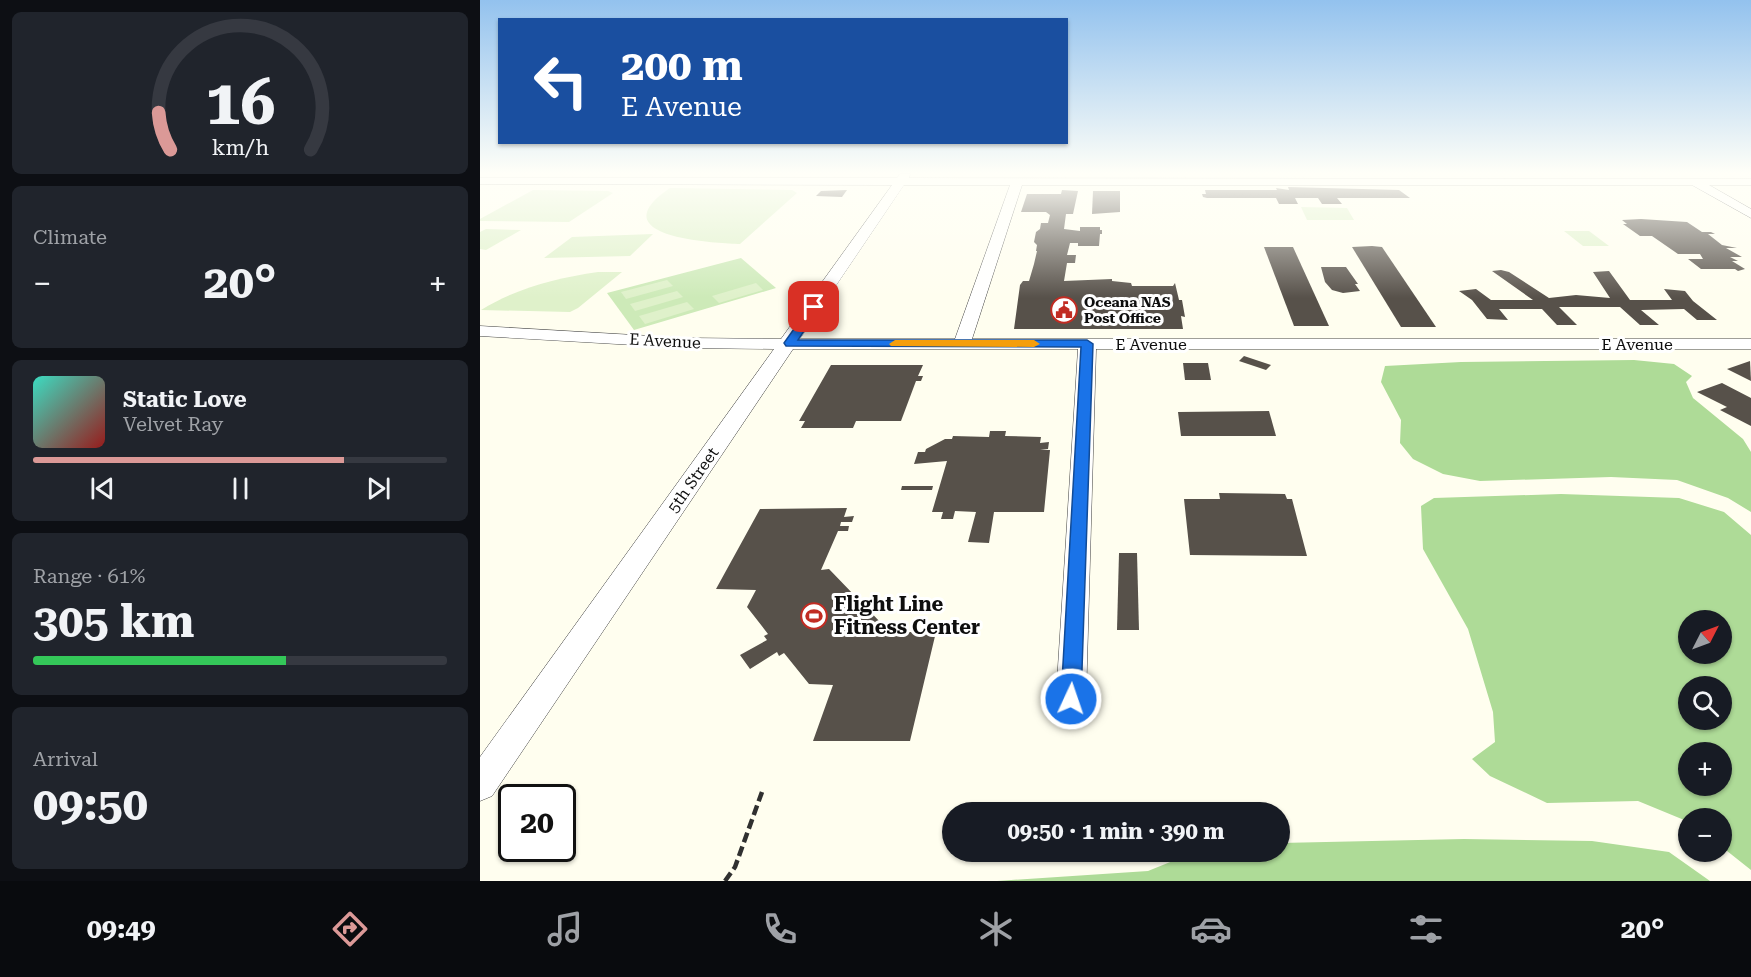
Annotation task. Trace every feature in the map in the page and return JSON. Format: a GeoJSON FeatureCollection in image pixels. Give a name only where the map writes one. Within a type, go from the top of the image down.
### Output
{"type":"FeatureCollection","features":[{"type":"Feature","properties":{"kind":"street","name":"5th Street"},"geometry":{"type":"LineString","coordinates":[[480,785],[878,215]]}},
{"type":"Feature","properties":{"kind":"street"},"geometry":{"type":"LineString","coordinates":[[962,344],[1005,215]]}},
{"type":"Feature","properties":{"kind":"street","name":"E Avenue"},"geometry":{"type":"LineString","coordinates":[[480,331],[564,334],[674,343],[1751,344]]}},
{"type":"Feature","properties":{"kind":"street"},"geometry":{"type":"LineString","coordinates":[[1071,699],[1087,344]]}},
{"type":"Feature","properties":{"kind":"path"},"geometry":{"type":"LineString","coordinates":[[725,881],[735,867],[762,792]]}},
{"type":"Feature","properties":{"kind":"green space"},"geometry":{"type":"Polygon","coordinates":[[[487,215],[579,215],[569,222],[480,221],[487,215]]]}},
{"type":"Feature","properties":{"kind":"green space"},"geometry":{"type":"Polygon","coordinates":[[[647,215],[772,215],[740,244],[706,242],[666,234],[653,227],[647,215]]]}},
{"type":"Feature","properties":{"kind":"green space"},"geometry":{"type":"Polygon","coordinates":[[[1305,215],[1351,215],[1354,220],[1307,220],[1305,215]]]}},
{"type":"Feature","properties":{"kind":"green space"},"geometry":{"type":"Polygon","coordinates":[[[486,229],[521,230],[486,250],[480,249],[480,232],[486,229]]]}},
{"type":"Feature","properties":{"kind":"green space"},"geometry":{"type":"Polygon","coordinates":[[[1564,231],[1589,231],[1609,246],[1583,246],[1564,231]]]}},
{"type":"Feature","properties":{"kind":"green space"},"geometry":{"type":"Polygon","coordinates":[[[653,234],[630,256],[544,258],[572,237],[653,234]]]}},
{"type":"Feature","properties":{"kind":"green space"},"geometry":{"type":"Polygon","coordinates":[[[741,258],[776,288],[634,330],[607,293],[741,258]]]}},
{"type":"Feature","properties":{"kind":"green space"},"geometry":{"type":"Polygon","coordinates":[[[598,272],[622,272],[570,312],[481,310],[537,285],[598,272]]]}},
{"type":"Feature","properties":{"kind":"green space"},"geometry":{"type":"Polygon","coordinates":[[[667,280],[673,286],[626,299],[621,292],[667,280]]]}},
{"type":"Feature","properties":{"kind":"green space"},"geometry":{"type":"Polygon","coordinates":[[[756,283],[763,290],[719,303],[712,296],[756,283]]]}},
{"type":"Feature","properties":{"kind":"green space"},"geometry":{"type":"Polygon","coordinates":[[[677,291],[683,297],[635,311],[630,304],[677,291]]]}},
{"type":"Feature","properties":{"kind":"green space"},"geometry":{"type":"Polygon","coordinates":[[[687,302],[694,309],[645,324],[639,316],[687,302]]]}},
{"type":"Feature","properties":{"kind":"green space"},"geometry":{"type":"Polygon","coordinates":[[[1634,360],[1674,364],[1692,376],[1686,382],[1693,398],[1743,439],[1751,452],[1751,512],[1728,498],[1677,480],[1611,477],[1480,481],[1443,474],[1413,459],[1400,443],[1401,420],[1381,382],[1385,366],[1461,362],[1634,360]]]}},
{"type":"Feature","properties":{"kind":"green space"},"geometry":{"type":"Polygon","coordinates":[[[1561,494],[1679,498],[1724,512],[1751,535],[1751,870],[1732,855],[1732,808],[1678,808],[1678,817],[1638,801],[1547,803],[1490,776],[1472,759],[1495,742],[1493,712],[1468,629],[1423,549],[1421,506],[1434,498],[1561,494]]]}},
{"type":"Feature","properties":{"kind":"green space"},"geometry":{"type":"Polygon","coordinates":[[[1464,839],[1592,841],[1669,852],[1678,858],[1678,862],[1683,862],[1710,881],[997,881],[1148,871],[1170,862],[1290,862],[1290,843],[1464,839]]]}},
{"type":"Feature","properties":{"kind":"building"},"geometry":{"type":"Polygon","coordinates":[[[1050,215],[1066,215],[1064,229],[1080,231],[1080,227],[1100,227],[1102,230],[1099,246],[1078,246],[1078,243],[1070,243],[1067,255],[1076,255],[1075,263],[1067,263],[1064,281],[1112,279],[1112,281],[1131,283],[1132,286],[1173,286],[1175,283],[1179,300],[1182,300],[1185,317],[1181,316],[1183,329],[1014,329],[1020,285],[1023,281],[1029,281],[1037,251],[1037,245],[1034,242],[1036,232],[1040,229],[1041,223],[1048,223],[1050,215]]]}},
{"type":"Feature","properties":{"kind":"building"},"geometry":{"type":"Polygon","coordinates":[[[1622,220],[1687,222],[1702,232],[1711,232],[1715,234],[1708,234],[1722,245],[1737,248],[1726,248],[1742,257],[1730,257],[1738,261],[1732,261],[1745,269],[1738,271],[1735,269],[1701,269],[1688,259],[1703,259],[1700,254],[1678,254],[1652,236],[1640,236],[1623,224],[1627,224],[1622,220]]]}},
{"type":"Feature","properties":{"kind":"building"},"geometry":{"type":"Polygon","coordinates":[[[1264,247],[1293,247],[1329,326],[1294,326],[1264,247]]]}},
{"type":"Feature","properties":{"kind":"building"},"geometry":{"type":"Polygon","coordinates":[[[1352,247],[1382,247],[1436,327],[1401,327],[1352,247]]]}},
{"type":"Feature","properties":{"kind":"building"},"geometry":{"type":"Polygon","coordinates":[[[1321,267],[1346,267],[1360,291],[1343,293],[1332,290],[1325,282],[1321,267]]]}},
{"type":"Feature","properties":{"kind":"building"},"geometry":{"type":"Polygon","coordinates":[[[1492,271],[1509,272],[1549,298],[1576,295],[1610,298],[1593,272],[1609,271],[1630,300],[1672,300],[1664,289],[1685,291],[1693,301],[1717,320],[1697,320],[1684,309],[1641,310],[1659,325],[1640,325],[1620,307],[1559,307],[1577,325],[1557,325],[1542,309],[1499,309],[1508,320],[1487,319],[1472,300],[1459,291],[1476,289],[1491,300],[1533,300],[1492,271]]]}},
{"type":"Feature","properties":{"kind":"building"},"geometry":{"type":"Polygon","coordinates":[[[1244,356],[1271,365],[1266,370],[1239,361],[1244,356]]]}},
{"type":"Feature","properties":{"kind":"building"},"geometry":{"type":"Polygon","coordinates":[[[1750,361],[1751,381],[1727,369],[1750,361]]]}},
{"type":"Feature","properties":{"kind":"building"},"geometry":{"type":"Polygon","coordinates":[[[1183,363],[1208,363],[1211,380],[1185,380],[1183,363]]]}},
{"type":"Feature","properties":{"kind":"building"},"geometry":{"type":"Polygon","coordinates":[[[831,365],[923,365],[918,376],[923,376],[921,381],[916,381],[901,421],[856,421],[853,428],[801,428],[805,421],[799,421],[831,365]]]}},
{"type":"Feature","properties":{"kind":"building"},"geometry":{"type":"Polygon","coordinates":[[[1722,383],[1751,398],[1751,426],[1720,410],[1727,407],[1697,392],[1722,383]]]}},
{"type":"Feature","properties":{"kind":"building"},"geometry":{"type":"Polygon","coordinates":[[[1269,411],[1276,436],[1181,436],[1178,412],[1269,411]]]}},
{"type":"Feature","properties":{"kind":"building"},"geometry":{"type":"Polygon","coordinates":[[[990,431],[1006,431],[1005,436],[1041,437],[1040,443],[1049,442],[1048,449],[1040,450],[1050,450],[1044,512],[994,512],[989,543],[968,542],[976,512],[955,511],[953,519],[941,519],[943,512],[932,512],[947,461],[914,464],[918,452],[925,452],[926,449],[945,439],[952,439],[953,436],[989,437],[990,431]]]}},
{"type":"Feature","properties":{"kind":"building"},"geometry":{"type":"Polygon","coordinates":[[[902,486],[933,486],[932,490],[901,490],[902,486]]]}},
{"type":"Feature","properties":{"kind":"building"},"geometry":{"type":"Polygon","coordinates":[[[1219,493],[1285,494],[1287,499],[1292,499],[1307,556],[1190,555],[1184,499],[1220,499],[1219,493]]]}},
{"type":"Feature","properties":{"kind":"building","name":"Flight Line Fitness Center"},"geometry":{"type":"Polygon","coordinates":[[[847,508],[844,517],[854,516],[852,522],[841,522],[840,526],[849,526],[848,531],[838,531],[821,570],[829,569],[883,625],[880,632],[936,632],[910,741],[813,741],[833,685],[809,684],[784,653],[779,656],[777,652],[750,669],[740,655],[767,640],[764,636],[768,634],[747,607],[756,590],[716,589],[760,509],[847,508]]]}},
{"type":"Feature","properties":{"kind":"building"},"geometry":{"type":"Polygon","coordinates":[[[1119,553],[1137,553],[1139,630],[1117,630],[1119,553]]]}},
{"type":"Feature","properties":{"kind":"slow traffic"},"geometry":{"type":"LineString","coordinates":[[895,344],[1034,344]]}},
{"type":"Feature","properties":{"kind":"place","name":"Oceana NAS Post Office"},"geometry":{"type":"Point","coordinates":[1064,310]}},
{"type":"Feature","properties":{"kind":"place","name":"Flight Line Fitness Center"},"geometry":{"type":"Point","coordinates":[814,616]}},
{"type":"Feature","properties":{"kind":"route"},"geometry":{"type":"LineString","coordinates":[[814,307],[790,343],[1087,344],[1071,699]]}}]}
